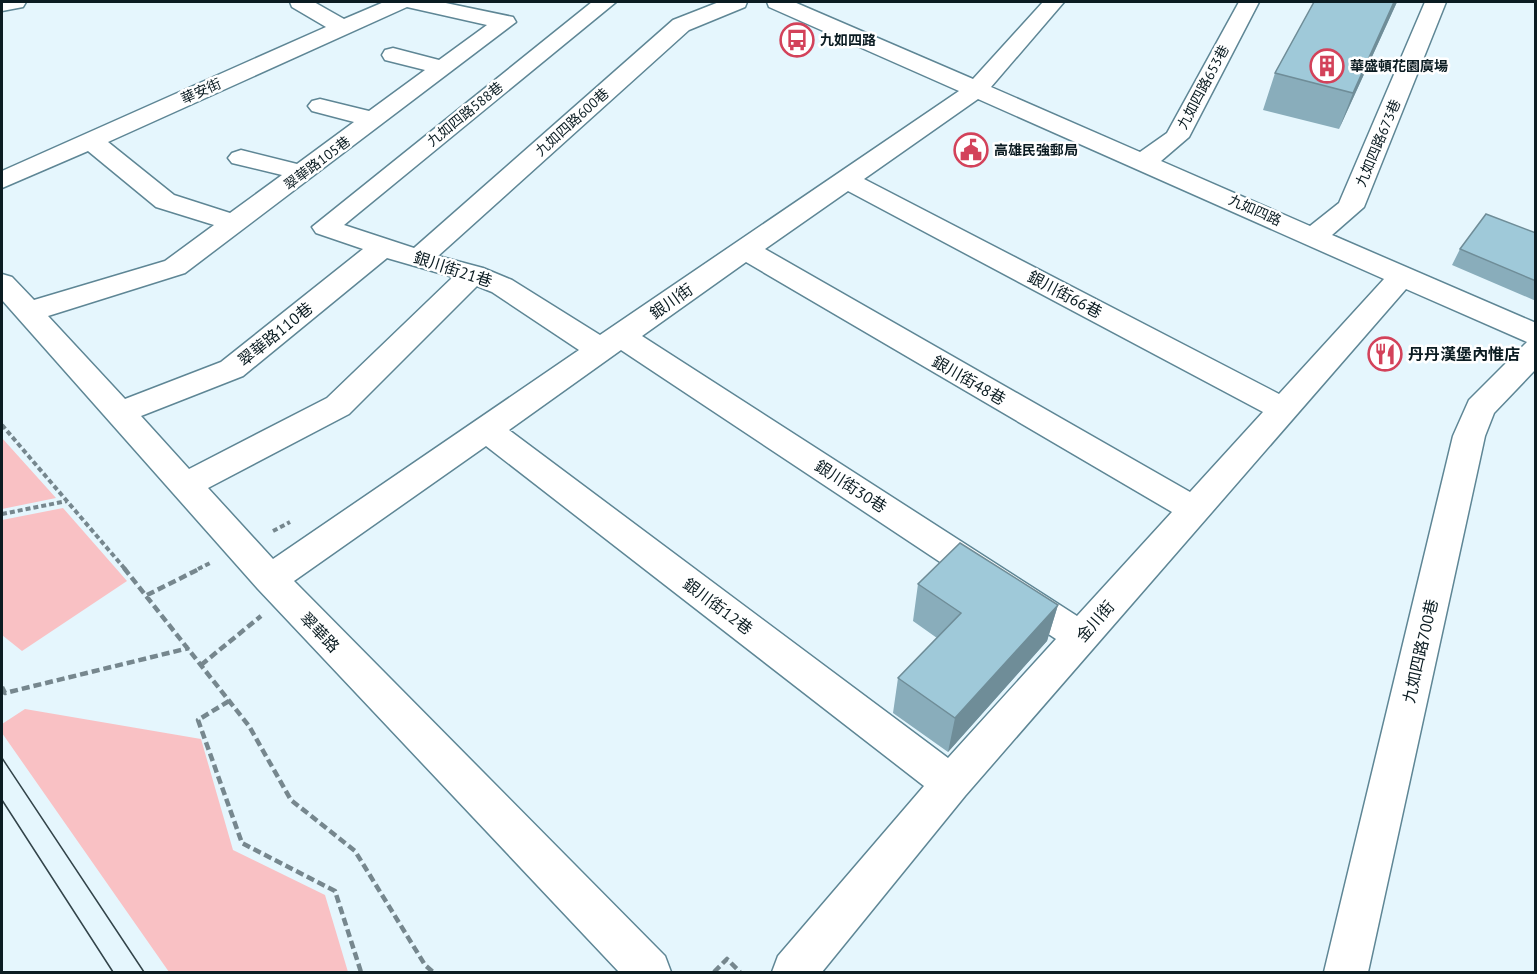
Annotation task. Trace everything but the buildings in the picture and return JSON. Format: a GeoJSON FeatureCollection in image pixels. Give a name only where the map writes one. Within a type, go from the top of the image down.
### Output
{"type":"FeatureCollection","features":[{"type":"Feature","properties":{"kind":"street"},"geometry":{"type":"LineString","coordinates":[[2,5],[15,2]]}},
{"type":"Feature","properties":{"kind":"street"},"geometry":{"type":"LineString","coordinates":[[300,2],[343,28]]}},
{"type":"Feature","properties":{"kind":"street","name":"華安街"},"geometry":{"type":"LineString","coordinates":[[2,180],[401,2]]}},
{"type":"Feature","properties":{"kind":"street","name":"翠華路105巷"},"geometry":{"type":"LineString","coordinates":[[28,312],[175,267],[505,22],[413,2]]}},
{"type":"Feature","properties":{"kind":"street","name":"九如四路588巷"},"geometry":{"type":"LineString","coordinates":[[325,227],[605,2]]}},
{"type":"Feature","properties":{"kind":"street","name":"九如四路600巷"},"geometry":{"type":"LineString","coordinates":[[418,259],[681,25],[737,2]]}},
{"type":"Feature","properties":{"kind":"street","name":"九如四路"},"geometry":{"type":"LineString","coordinates":[[777,2],[1536,334]]}},
{"type":"Feature","properties":{"kind":"street","name":"銀川街"},"geometry":{"type":"LineString","coordinates":[[270,579],[978,88],[1054,2]]}},
{"type":"Feature","properties":{"kind":"street","name":"九如四路653巷"},"geometry":{"type":"LineString","coordinates":[[1144,161],[1177,137],[1249,2]]}},
{"type":"Feature","properties":{"kind":"street","name":"九如四路673巷"},"geometry":{"type":"LineString","coordinates":[[1314,236],[1351,207],[1437,2]]}},
{"type":"Feature","properties":{"kind":"street"},"geometry":{"type":"LineString","coordinates":[[393,55],[443,68]]}},
{"type":"Feature","properties":{"kind":"street"},"geometry":{"type":"LineString","coordinates":[[320,106],[374,120]]}},
{"type":"Feature","properties":{"kind":"street"},"geometry":{"type":"LineString","coordinates":[[91,141],[165,201],[235,223]]}},
{"type":"Feature","properties":{"kind":"street"},"geometry":{"type":"LineString","coordinates":[[241,158],[303,173]]}},
{"type":"Feature","properties":{"kind":"street","name":"銀川街66巷"},"geometry":{"type":"LineString","coordinates":[[847,180],[1282,409]]}},
{"type":"Feature","properties":{"kind":"street","name":"銀川街21巷"},"geometry":{"type":"LineString","coordinates":[[325,227],[418,259],[473,274],[502,286],[611,343]]}},
{"type":"Feature","properties":{"kind":"street","name":"翠華路110巷"},"geometry":{"type":"LineString","coordinates":[[118,412],[232,369],[385,246]]}},
{"type":"Feature","properties":{"kind":"street","name":"銀川街48巷"},"geometry":{"type":"LineString","coordinates":[[746,250],[1193,509]]}},
{"type":"Feature","properties":{"kind":"street"},"geometry":{"type":"LineString","coordinates":[[184,486],[338,406],[473,274]]}},
{"type":"Feature","properties":{"kind":"street","name":"金川街"},"geometry":{"type":"LineString","coordinates":[[794,972],[951,783],[1403,275]]}},
{"type":"Feature","properties":{"kind":"street","name":"翠華路"},"geometry":{"type":"LineString","coordinates":[[2,283],[270,579],[649,972]]}},
{"type":"Feature","properties":{"kind":"street","name":"銀川街30巷"},"geometry":{"type":"LineString","coordinates":[[611,343],[1081,637]]}},
{"type":"Feature","properties":{"kind":"street","name":"九如四路700巷"},"geometry":{"type":"LineString","coordinates":[[1346,972],[1469,436],[1480,408],[1536,351]]}},
{"type":"Feature","properties":{"kind":"street","name":"銀川街12巷"},"geometry":{"type":"LineString","coordinates":[[486,429],[951,783]]}},
{"type":"Feature","properties":{"kind":"path"},"geometry":{"type":"LineString","coordinates":[[2,425],[143,589],[189,648],[249,726],[291,800],[355,851],[425,965],[433,972]]}},
{"type":"Feature","properties":{"kind":"path"},"geometry":{"type":"LineString","coordinates":[[2,514],[67,501]]}},
{"type":"Feature","properties":{"kind":"path"},"geometry":{"type":"LineString","coordinates":[[2,687],[6,693],[189,648]]}},
{"type":"Feature","properties":{"kind":"path"},"geometry":{"type":"LineString","coordinates":[[229,701],[198,720],[242,843],[335,891],[361,972]]}},
{"type":"Feature","properties":{"kind":"path"},"geometry":{"type":"LineString","coordinates":[[714,972],[726,959],[740,972]]}},
{"type":"Feature","properties":{"kind":"shaded area"},"geometry":{"type":"Polygon","coordinates":[[[2,438],[56,498],[2,509],[2,438]]]}},
{"type":"Feature","properties":{"kind":"shaded area"},"geometry":{"type":"Polygon","coordinates":[[[63,508],[127,581],[22,651],[2,635],[2,520],[63,508]]]}},
{"type":"Feature","properties":{"kind":"shaded area"},"geometry":{"type":"Polygon","coordinates":[[[25,709],[201,739],[233,850],[325,895],[348,972],[169,972],[2,733],[2,724],[25,709]]]}},
{"type":"Feature","properties":{"kind":"tram line"},"geometry":{"type":"LineString","coordinates":[[2,758],[144,972]]}},
{"type":"Feature","properties":{"kind":"tram line"},"geometry":{"type":"LineString","coordinates":[[2,800],[113,972]]}},
{"type":"Feature","properties":{"kind":"place","name":"九如四路"},"geometry":{"type":"Point","coordinates":[797,40]}},
{"type":"Feature","properties":{"kind":"place","name":"華盛頓花園廣場"},"geometry":{"type":"Point","coordinates":[1327,66]}},
{"type":"Feature","properties":{"kind":"place","name":"高雄民強郵局"},"geometry":{"type":"Point","coordinates":[971,150]}},
{"type":"Feature","properties":{"kind":"place","name":"丹丹漢堡內惟店"},"geometry":{"type":"Point","coordinates":[1385,354]}}]}
